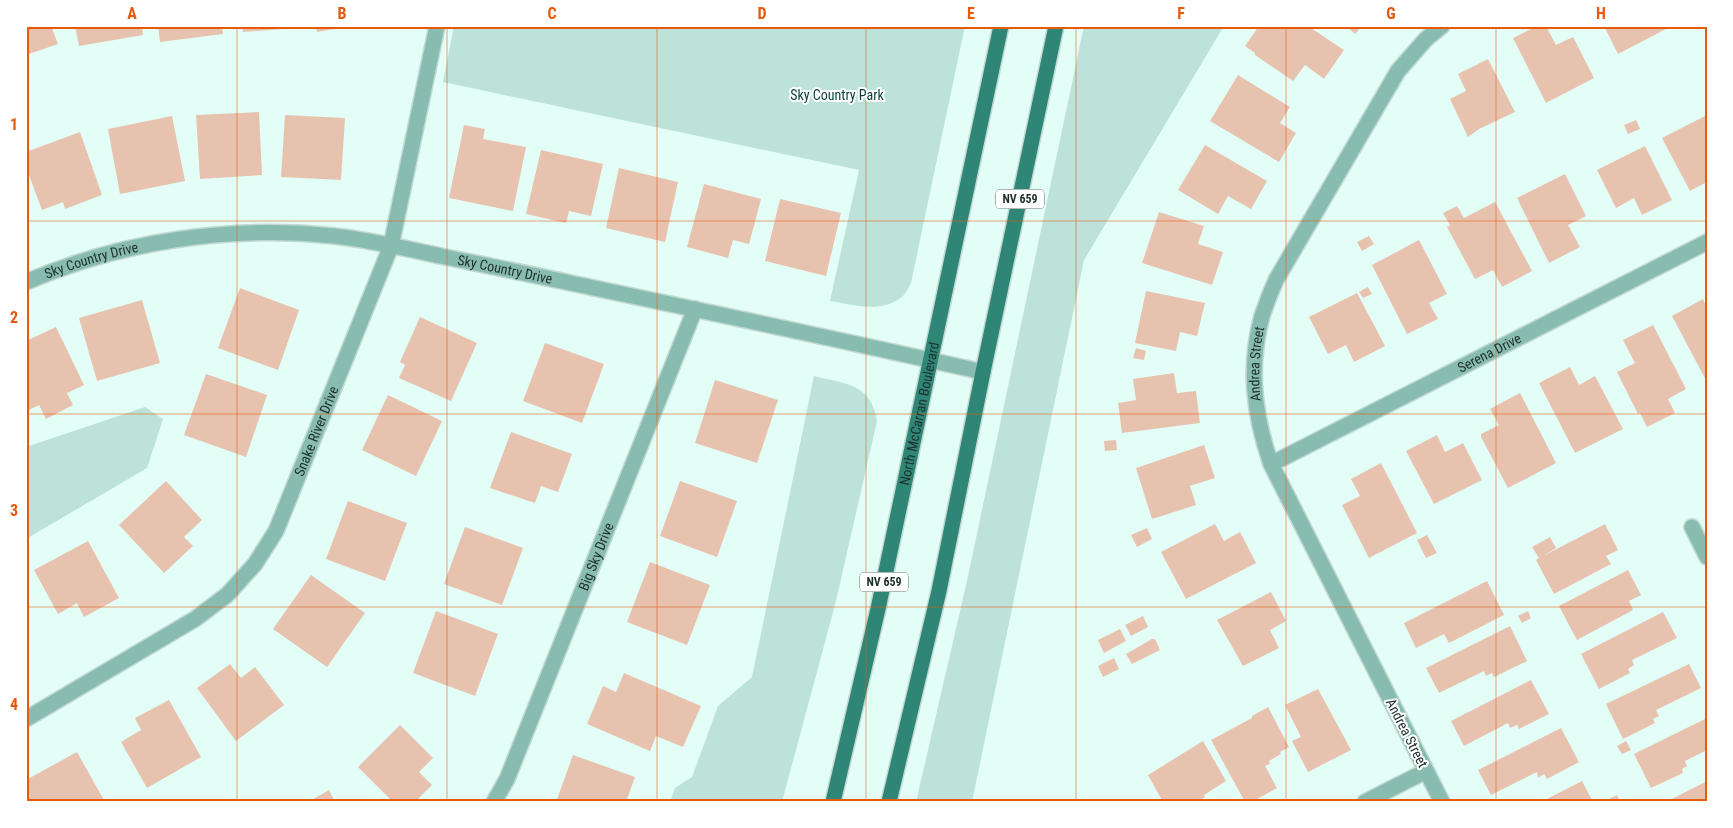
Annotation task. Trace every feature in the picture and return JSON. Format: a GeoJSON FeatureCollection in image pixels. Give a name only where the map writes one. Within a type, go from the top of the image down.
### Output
{"type":"FeatureCollection","features":[{"type":"Feature","properties":{"kind":"main road","name":"North McCarran Boulevard"},"geometry":{"type":"LineString","coordinates":[[832,802],[878,609],[1001,26]]}},
{"type":"Feature","properties":{"kind":"main road","name":"NV 659"},"geometry":{"type":"LineString","coordinates":[[889,802],[939,591],[1056,26]]}},
{"type":"Feature","properties":{"kind":"street","name":"Snake River Drive"},"geometry":{"type":"LineString","coordinates":[[26,719],[195,620],[228,595],[255,564],[276,531],[391,246],[436,26]]}},
{"type":"Feature","properties":{"kind":"street","name":"Andrea Street"},"geometry":{"type":"LineString","coordinates":[[1442,26],[1426,39],[1398,71],[1276,280],[1262,316],[1255,359],[1254,392],[1261,434],[1271,464],[1442,802]]}},
{"type":"Feature","properties":{"kind":"street","name":"Sky Country Drive"},"geometry":{"type":"LineString","coordinates":[[26,282],[86,260],[151,243],[214,234],[273,232],[334,236],[695,309],[983,372]]}},
{"type":"Feature","properties":{"kind":"street","name":"Serena Drive"},"geometry":{"type":"LineString","coordinates":[[1271,464],[1707,242]]}},
{"type":"Feature","properties":{"kind":"street","name":"Big Sky Drive"},"geometry":{"type":"LineString","coordinates":[[494,802],[507,779],[695,309]]}},
{"type":"Feature","properties":{"kind":"street"},"geometry":{"type":"LineString","coordinates":[[1692,527],[1707,557]]}},
{"type":"Feature","properties":{"kind":"street"},"geometry":{"type":"LineString","coordinates":[[1366,802],[1426,771]]}},
{"type":"Feature","properties":{"kind":"green space","name":"Sky Country Park"},"geometry":{"type":"Polygon","coordinates":[[[454,26],[965,26],[911,283],[907,290],[895,302],[877,307],[830,301],[859,170],[443,82],[454,26]]]}},
{"type":"Feature","properties":{"kind":"green space"},"geometry":{"type":"Polygon","coordinates":[[[1084,26],[1224,26],[1084,260],[972,802],[916,802],[967,581],[1084,26]]]}},
{"type":"Feature","properties":{"kind":"green space"},"geometry":{"type":"Polygon","coordinates":[[[814,376],[846,384],[863,392],[874,408],[877,421],[836,601],[782,802],[670,802],[675,788],[692,777],[718,706],[752,677],[814,376]]]}},
{"type":"Feature","properties":{"kind":"green space"},"geometry":{"type":"Polygon","coordinates":[[[145,407],[163,419],[147,468],[26,539],[26,447],[145,407]]]}},
{"type":"Feature","properties":{"kind":"building"},"geometry":{"type":"Polygon","coordinates":[[[26,26],[51,26],[58,44],[26,55],[26,26]]]}},
{"type":"Feature","properties":{"kind":"building"},"geometry":{"type":"Polygon","coordinates":[[[75,26],[142,26],[143,35],[79,46],[75,26]]]}},
{"type":"Feature","properties":{"kind":"building"},"geometry":{"type":"Polygon","coordinates":[[[158,26],[222,26],[223,34],[160,42],[158,26]]]}},
{"type":"Feature","properties":{"kind":"building"},"geometry":{"type":"Polygon","coordinates":[[[242,26],[294,26],[295,28],[243,32],[242,26]]]}},
{"type":"Feature","properties":{"kind":"building"},"geometry":{"type":"Polygon","coordinates":[[[316,26],[346,26],[346,27],[317,32],[316,26]]]}},
{"type":"Feature","properties":{"kind":"building"},"geometry":{"type":"Polygon","coordinates":[[[1259,26],[1308,26],[1344,50],[1324,79],[1305,65],[1293,81],[1245,46],[1259,26]]]}},
{"type":"Feature","properties":{"kind":"building"},"geometry":{"type":"Polygon","coordinates":[[[1346,26],[1362,26],[1355,34],[1346,26]]]}},
{"type":"Feature","properties":{"kind":"building"},"geometry":{"type":"Polygon","coordinates":[[[1537,26],[1546,26],[1556,45],[1573,37],[1594,78],[1546,103],[1513,38],[1537,26]]]}},
{"type":"Feature","properties":{"kind":"building"},"geometry":{"type":"Polygon","coordinates":[[[1604,26],[1664,26],[1666,29],[1618,54],[1604,26]]]}},
{"type":"Feature","properties":{"kind":"building"},"geometry":{"type":"Polygon","coordinates":[[[1488,59],[1515,112],[1479,129],[1468,137],[1450,99],[1466,91],[1458,74],[1488,59]]]}},
{"type":"Feature","properties":{"kind":"building"},"geometry":{"type":"Polygon","coordinates":[[[1238,75],[1290,107],[1280,123],[1296,133],[1279,162],[1210,121],[1238,75]]]}},
{"type":"Feature","properties":{"kind":"building"},"geometry":{"type":"Polygon","coordinates":[[[259,112],[262,175],[200,179],[196,115],[259,112]]]}},
{"type":"Feature","properties":{"kind":"building"},"geometry":{"type":"Polygon","coordinates":[[[285,115],[345,118],[341,180],[281,177],[285,115]]]}},
{"type":"Feature","properties":{"kind":"building"},"geometry":{"type":"Polygon","coordinates":[[[1707,115],[1707,182],[1690,191],[1662,138],[1707,115]]]}},
{"type":"Feature","properties":{"kind":"building"},"geometry":{"type":"Polygon","coordinates":[[[172,116],[185,181],[120,194],[108,129],[172,116]]]}},
{"type":"Feature","properties":{"kind":"building"},"geometry":{"type":"Polygon","coordinates":[[[1636,120],[1640,129],[1628,134],[1624,125],[1636,120]]]}},
{"type":"Feature","properties":{"kind":"building"},"geometry":{"type":"Polygon","coordinates":[[[464,125],[485,129],[483,139],[526,147],[513,211],[449,198],[464,125]]]}},
{"type":"Feature","properties":{"kind":"building"},"geometry":{"type":"Polygon","coordinates":[[[80,132],[102,195],[65,209],[63,202],[42,210],[26,167],[26,152],[80,132]]]}},
{"type":"Feature","properties":{"kind":"building"},"geometry":{"type":"Polygon","coordinates":[[[1205,145],[1267,181],[1251,209],[1228,196],[1218,214],[1178,190],[1205,145]]]}},
{"type":"Feature","properties":{"kind":"building"},"geometry":{"type":"Polygon","coordinates":[[[1645,146],[1672,200],[1642,215],[1634,198],[1616,208],[1597,170],[1645,146]]]}},
{"type":"Feature","properties":{"kind":"building"},"geometry":{"type":"Polygon","coordinates":[[[541,150],[603,164],[591,216],[569,211],[566,223],[526,214],[541,150]]]}},
{"type":"Feature","properties":{"kind":"building"},"geometry":{"type":"Polygon","coordinates":[[[619,168],[678,182],[665,242],[606,228],[619,168]]]}},
{"type":"Feature","properties":{"kind":"building"},"geometry":{"type":"Polygon","coordinates":[[[1565,174],[1586,216],[1568,225],[1580,247],[1549,263],[1517,198],[1565,174]]]}},
{"type":"Feature","properties":{"kind":"building"},"geometry":{"type":"Polygon","coordinates":[[[704,184],[761,199],[749,244],[733,240],[728,258],[687,247],[704,184]]]}},
{"type":"Feature","properties":{"kind":"building"},"geometry":{"type":"Polygon","coordinates":[[[780,199],[841,213],[826,276],[765,261],[780,199]]]}},
{"type":"Feature","properties":{"kind":"building"},"geometry":{"type":"Polygon","coordinates":[[[1495,202],[1532,271],[1502,287],[1493,270],[1475,279],[1447,227],[1450,225],[1443,213],[1457,206],[1464,218],[1495,202]]]}},
{"type":"Feature","properties":{"kind":"building"},"geometry":{"type":"Polygon","coordinates":[[[1159,212],[1204,226],[1198,244],[1223,252],[1212,285],[1142,263],[1159,212]]]}},
{"type":"Feature","properties":{"kind":"building"},"geometry":{"type":"Polygon","coordinates":[[[1369,236],[1374,244],[1362,251],[1357,242],[1369,236]]]}},
{"type":"Feature","properties":{"kind":"building"},"geometry":{"type":"Polygon","coordinates":[[[1419,240],[1447,294],[1429,303],[1438,319],[1407,334],[1372,265],[1419,240]]]}},
{"type":"Feature","properties":{"kind":"building"},"geometry":{"type":"Polygon","coordinates":[[[1368,287],[1372,294],[1363,298],[1359,292],[1368,287]]]}},
{"type":"Feature","properties":{"kind":"building"},"geometry":{"type":"Polygon","coordinates":[[[240,288],[299,310],[278,370],[218,348],[240,288]]]}},
{"type":"Feature","properties":{"kind":"building"},"geometry":{"type":"Polygon","coordinates":[[[1146,291],[1205,303],[1197,336],[1180,332],[1176,351],[1135,343],[1146,291]]]}},
{"type":"Feature","properties":{"kind":"building"},"geometry":{"type":"Polygon","coordinates":[[[1357,293],[1385,346],[1354,362],[1346,345],[1328,354],[1309,317],[1357,293]]]}},
{"type":"Feature","properties":{"kind":"building"},"geometry":{"type":"Polygon","coordinates":[[[1703,299],[1707,308],[1707,382],[1672,316],[1703,299]]]}},
{"type":"Feature","properties":{"kind":"building"},"geometry":{"type":"Polygon","coordinates":[[[142,300],[160,363],[97,381],[79,318],[142,300]]]}},
{"type":"Feature","properties":{"kind":"building"},"geometry":{"type":"Polygon","coordinates":[[[420,317],[477,343],[451,401],[399,378],[405,365],[400,362],[420,317]]]}},
{"type":"Feature","properties":{"kind":"building"},"geometry":{"type":"Polygon","coordinates":[[[1653,325],[1686,389],[1668,399],[1675,413],[1647,427],[1640,413],[1638,414],[1617,372],[1635,363],[1623,340],[1653,325]]]}},
{"type":"Feature","properties":{"kind":"building"},"geometry":{"type":"Polygon","coordinates":[[[56,327],[84,385],[67,393],[73,405],[46,419],[39,405],[29,410],[26,405],[26,341],[56,327]]]}},
{"type":"Feature","properties":{"kind":"building"},"geometry":{"type":"Polygon","coordinates":[[[545,343],[604,364],[582,423],[523,401],[545,343]]]}},
{"type":"Feature","properties":{"kind":"building"},"geometry":{"type":"Polygon","coordinates":[[[1136,348],[1146,351],[1144,360],[1133,358],[1136,348]]]}},
{"type":"Feature","properties":{"kind":"building"},"geometry":{"type":"Polygon","coordinates":[[[1570,367],[1579,385],[1595,376],[1623,429],[1575,453],[1539,383],[1570,367]]]}},
{"type":"Feature","properties":{"kind":"building"},"geometry":{"type":"Polygon","coordinates":[[[1174,373],[1177,393],[1196,391],[1200,423],[1122,433],[1118,403],[1136,400],[1133,379],[1174,373]]]}},
{"type":"Feature","properties":{"kind":"building"},"geometry":{"type":"Polygon","coordinates":[[[206,374],[267,395],[246,457],[184,435],[206,374]]]}},
{"type":"Feature","properties":{"kind":"building"},"geometry":{"type":"Polygon","coordinates":[[[715,380],[778,400],[757,463],[695,443],[715,380]]]}},
{"type":"Feature","properties":{"kind":"building"},"geometry":{"type":"Polygon","coordinates":[[[1520,393],[1556,463],[1508,488],[1481,434],[1499,425],[1490,409],[1520,393]]]}},
{"type":"Feature","properties":{"kind":"building"},"geometry":{"type":"Polygon","coordinates":[[[388,395],[442,421],[416,476],[362,450],[388,395]]]}},
{"type":"Feature","properties":{"kind":"building"},"geometry":{"type":"Polygon","coordinates":[[[511,432],[572,454],[558,492],[541,486],[535,503],[490,488],[511,432]]]}},
{"type":"Feature","properties":{"kind":"building"},"geometry":{"type":"Polygon","coordinates":[[[1437,435],[1445,452],[1463,443],[1482,480],[1434,504],[1406,451],[1437,435]]]}},
{"type":"Feature","properties":{"kind":"building"},"geometry":{"type":"Polygon","coordinates":[[[1116,440],[1117,450],[1105,451],[1104,441],[1116,440]]]}},
{"type":"Feature","properties":{"kind":"building"},"geometry":{"type":"Polygon","coordinates":[[[1204,445],[1215,478],[1190,486],[1196,505],[1152,519],[1136,468],[1204,445]]]}},
{"type":"Feature","properties":{"kind":"building"},"geometry":{"type":"Polygon","coordinates":[[[1381,463],[1417,533],[1369,558],[1342,505],[1360,496],[1351,479],[1381,463]]]}},
{"type":"Feature","properties":{"kind":"building"},"geometry":{"type":"Polygon","coordinates":[[[166,481],[202,520],[184,537],[193,546],[164,573],[119,525],[166,481]]]}},
{"type":"Feature","properties":{"kind":"building"},"geometry":{"type":"Polygon","coordinates":[[[680,481],[737,501],[717,557],[660,536],[680,481]]]}},
{"type":"Feature","properties":{"kind":"building"},"geometry":{"type":"Polygon","coordinates":[[[348,501],[407,523],[385,581],[326,559],[348,501]]]}},
{"type":"Feature","properties":{"kind":"building"},"geometry":{"type":"Polygon","coordinates":[[[1215,524],[1224,541],[1240,532],[1256,563],[1186,599],[1161,552],[1215,524]]]}},
{"type":"Feature","properties":{"kind":"building"},"geometry":{"type":"Polygon","coordinates":[[[1605,524],[1618,550],[1606,556],[1611,564],[1554,594],[1536,560],[1539,558],[1532,547],[1550,537],[1556,548],[1543,556],[1605,524]]]}},
{"type":"Feature","properties":{"kind":"building"},"geometry":{"type":"Polygon","coordinates":[[[465,527],[523,548],[502,605],[444,584],[465,527]]]}},
{"type":"Feature","properties":{"kind":"building"},"geometry":{"type":"Polygon","coordinates":[[[1147,528],[1152,539],[1137,547],[1131,535],[1147,528]]]}},
{"type":"Feature","properties":{"kind":"building"},"geometry":{"type":"Polygon","coordinates":[[[1427,535],[1437,553],[1426,558],[1417,540],[1427,535]]]}},
{"type":"Feature","properties":{"kind":"building"},"geometry":{"type":"Polygon","coordinates":[[[88,541],[119,598],[84,617],[77,603],[58,614],[34,570],[88,541]]]}},
{"type":"Feature","properties":{"kind":"building"},"geometry":{"type":"Polygon","coordinates":[[[650,562],[710,585],[687,645],[627,622],[650,562]]]}},
{"type":"Feature","properties":{"kind":"building"},"geometry":{"type":"Polygon","coordinates":[[[1628,570],[1641,595],[1629,601],[1633,610],[1577,640],[1559,606],[1628,570]]]}},
{"type":"Feature","properties":{"kind":"building"},"geometry":{"type":"Polygon","coordinates":[[[311,575],[365,613],[327,667],[273,629],[311,575]]]}},
{"type":"Feature","properties":{"kind":"building"},"geometry":{"type":"Polygon","coordinates":[[[1487,581],[1504,615],[1449,643],[1444,634],[1416,648],[1404,623],[1487,581]]]}},
{"type":"Feature","properties":{"kind":"building"},"geometry":{"type":"Polygon","coordinates":[[[1271,592],[1286,621],[1270,630],[1279,648],[1243,666],[1217,620],[1271,592]]]}},
{"type":"Feature","properties":{"kind":"building"},"geometry":{"type":"Polygon","coordinates":[[[436,611],[498,634],[475,696],[413,673],[436,611]]]}},
{"type":"Feature","properties":{"kind":"building"},"geometry":{"type":"Polygon","coordinates":[[[1528,611],[1531,618],[1522,623],[1518,616],[1528,611]]]}},
{"type":"Feature","properties":{"kind":"building"},"geometry":{"type":"Polygon","coordinates":[[[1663,612],[1677,638],[1632,660],[1634,665],[1628,669],[1630,673],[1599,689],[1581,654],[1663,612]]]}},
{"type":"Feature","properties":{"kind":"building"},"geometry":{"type":"Polygon","coordinates":[[[1143,616],[1148,627],[1131,636],[1125,625],[1143,616]]]}},
{"type":"Feature","properties":{"kind":"building"},"geometry":{"type":"Polygon","coordinates":[[[1510,626],[1527,661],[1494,677],[1492,673],[1486,676],[1484,671],[1439,693],[1426,668],[1510,626]]]}},
{"type":"Feature","properties":{"kind":"building"},"geometry":{"type":"Polygon","coordinates":[[[1120,629],[1126,641],[1104,653],[1098,640],[1120,629]]]}},
{"type":"Feature","properties":{"kind":"building"},"geometry":{"type":"Polygon","coordinates":[[[1155,639],[1160,650],[1132,664],[1126,654],[1155,639]]]}},
{"type":"Feature","properties":{"kind":"building"},"geometry":{"type":"Polygon","coordinates":[[[1114,658],[1119,669],[1103,677],[1098,666],[1114,658]]]}},
{"type":"Feature","properties":{"kind":"building"},"geometry":{"type":"Polygon","coordinates":[[[230,664],[241,678],[255,667],[284,705],[236,741],[197,688],[230,664]]]}},
{"type":"Feature","properties":{"kind":"building"},"geometry":{"type":"Polygon","coordinates":[[[1689,664],[1701,688],[1656,710],[1659,716],[1653,719],[1655,723],[1623,739],[1606,704],[1689,664]]]}},
{"type":"Feature","properties":{"kind":"building"},"geometry":{"type":"Polygon","coordinates":[[[624,673],[701,706],[683,747],[656,736],[650,751],[587,724],[603,686],[616,692],[624,673]]]}},
{"type":"Feature","properties":{"kind":"building"},"geometry":{"type":"Polygon","coordinates":[[[1531,680],[1549,714],[1519,729],[1517,725],[1510,728],[1508,723],[1464,746],[1451,721],[1531,680]]]}},
{"type":"Feature","properties":{"kind":"building"},"geometry":{"type":"Polygon","coordinates":[[[1318,689],[1351,750],[1308,772],[1292,741],[1301,737],[1285,705],[1318,689]]]}},
{"type":"Feature","properties":{"kind":"building"},"geometry":{"type":"Polygon","coordinates":[[[169,700],[201,757],[147,788],[121,742],[141,730],[135,718],[169,700]]]}},
{"type":"Feature","properties":{"kind":"building"},"geometry":{"type":"Polygon","coordinates":[[[1268,707],[1289,747],[1280,752],[1281,754],[1269,761],[1270,764],[1265,766],[1277,788],[1252,802],[1245,802],[1211,740],[1252,718],[1252,716],[1268,707]]]}},
{"type":"Feature","properties":{"kind":"building"},"geometry":{"type":"Polygon","coordinates":[[[1707,718],[1707,750],[1685,761],[1687,766],[1682,769],[1683,773],[1651,788],[1634,754],[1707,718]]]}},
{"type":"Feature","properties":{"kind":"building"},"geometry":{"type":"Polygon","coordinates":[[[400,725],[433,758],[419,772],[432,785],[415,802],[393,802],[358,767],[400,725]]]}},
{"type":"Feature","properties":{"kind":"building"},"geometry":{"type":"Polygon","coordinates":[[[1561,728],[1579,762],[1547,779],[1544,774],[1538,778],[1537,772],[1491,795],[1478,770],[1561,728]]]}},
{"type":"Feature","properties":{"kind":"building"},"geometry":{"type":"Polygon","coordinates":[[[1203,741],[1226,781],[1204,795],[1205,797],[1200,800],[1202,802],[1163,802],[1148,775],[1203,741]]]}},
{"type":"Feature","properties":{"kind":"building"},"geometry":{"type":"Polygon","coordinates":[[[1626,741],[1631,750],[1622,754],[1617,746],[1626,741]]]}},
{"type":"Feature","properties":{"kind":"building"},"geometry":{"type":"Polygon","coordinates":[[[77,752],[105,802],[29,802],[26,797],[26,780],[77,752]]]}},
{"type":"Feature","properties":{"kind":"building"},"geometry":{"type":"Polygon","coordinates":[[[573,755],[635,777],[626,802],[556,802],[573,755]]]}},
{"type":"Feature","properties":{"kind":"building"},"geometry":{"type":"Polygon","coordinates":[[[1582,781],[1593,802],[1541,802],[1582,781]]]}},
{"type":"Feature","properties":{"kind":"building"},"geometry":{"type":"Polygon","coordinates":[[[1707,781],[1707,802],[1666,802],[1707,781]]]}},
{"type":"Feature","properties":{"kind":"building"},"geometry":{"type":"Polygon","coordinates":[[[329,790],[335,802],[308,802],[329,790]]]}},
{"type":"Feature","properties":{"kind":"building"},"geometry":{"type":"Polygon","coordinates":[[[1617,795],[1620,802],[1603,802],[1617,795]]]}}]}
